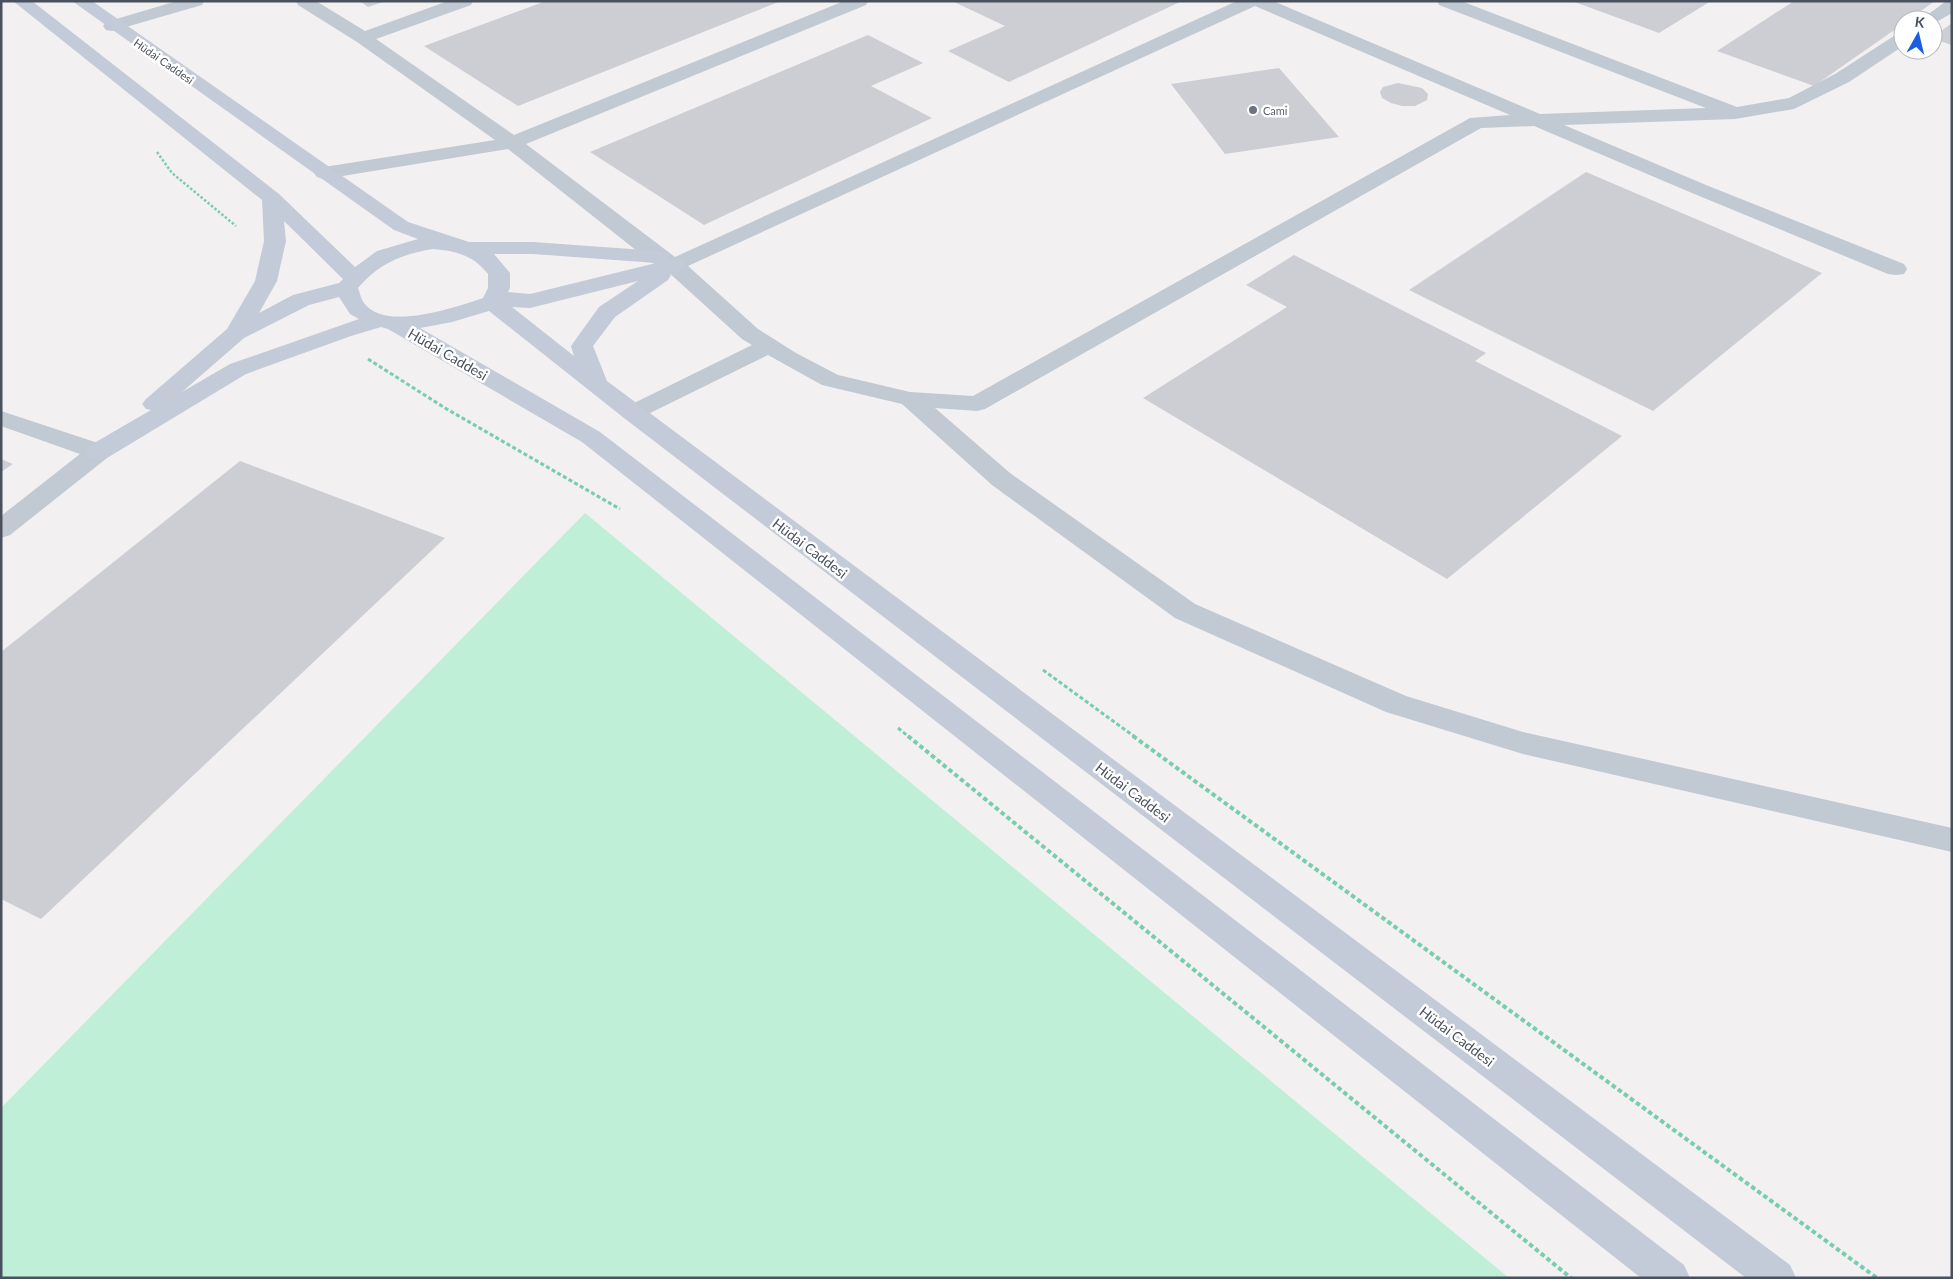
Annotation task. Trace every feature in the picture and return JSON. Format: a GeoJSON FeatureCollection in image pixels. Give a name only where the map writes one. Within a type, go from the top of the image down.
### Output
{"type":"FeatureCollection","features":[{"type":"Feature","properties":{"kind":"street"},"geometry":{"type":"LineString","coordinates":[[21,1],[272,198],[350,283]]}},
{"type":"Feature","properties":{"kind":"street","name":"Hüdai Caddesi"},"geometry":{"type":"LineString","coordinates":[[80,1],[112,26],[401,226],[462,246]]}},
{"type":"Feature","properties":{"kind":"street"},"geometry":{"type":"LineString","coordinates":[[112,26],[196,1]]}},
{"type":"Feature","properties":{"kind":"street"},"geometry":{"type":"LineString","coordinates":[[304,1],[363,38],[512,142],[666,261],[750,334],[768,346],[830,380],[910,400],[977,404],[1477,122],[1735,113],[1794,103],[1842,78],[1893,45]]}},
{"type":"Feature","properties":{"kind":"street"},"geometry":{"type":"LineString","coordinates":[[363,38],[465,1]]}},
{"type":"Feature","properties":{"kind":"street"},"geometry":{"type":"LineString","coordinates":[[324,173],[512,142],[860,1]]}},
{"type":"Feature","properties":{"kind":"street"},"geometry":{"type":"LineString","coordinates":[[1,418],[98,452],[238,369],[335,334],[386,321],[416,323],[441,318],[494,299],[530,301],[666,261],[1252,1]]}},
{"type":"Feature","properties":{"kind":"street"},"geometry":{"type":"LineString","coordinates":[[1258,1],[1699,189],[1896,269]]}},
{"type":"Feature","properties":{"kind":"street"},"geometry":{"type":"LineString","coordinates":[[1445,1],[1735,113]]}},
{"type":"Feature","properties":{"kind":"street"},"geometry":{"type":"LineString","coordinates":[[236,333],[266,280],[275,241],[272,198]]}},
{"type":"Feature","properties":{"kind":"street"},"geometry":{"type":"LineString","coordinates":[[1,529],[98,452],[236,333],[301,300],[350,283],[364,267],[394,250],[433,243],[462,246],[533,248],[666,261]]}},
{"type":"Feature","properties":{"kind":"street"},"geometry":{"type":"LineString","coordinates":[[462,246],[484,254],[499,273],[499,288],[494,299]]}},
{"type":"Feature","properties":{"kind":"street"},"geometry":{"type":"LineString","coordinates":[[597,386],[582,346],[607,312],[666,261]]}},
{"type":"Feature","properties":{"kind":"street","name":"Hüdai Caddesi"},"geometry":{"type":"LineString","coordinates":[[350,283],[351,300],[359,311],[386,321],[592,437],[1671,1278]]}},
{"type":"Feature","properties":{"kind":"street","name":"Hüdai Caddesi"},"geometry":{"type":"LineString","coordinates":[[494,299],[632,413],[1777,1278]]}},
{"type":"Feature","properties":{"kind":"street"},"geometry":{"type":"LineString","coordinates":[[632,413],[768,346]]}},
{"type":"Feature","properties":{"kind":"street"},"geometry":{"type":"LineString","coordinates":[[910,400],[1001,479],[1185,611],[1396,704],[1523,743],[1952,840]]}},
{"type":"Feature","properties":{"kind":"path"},"geometry":{"type":"LineString","coordinates":[[155,150],[172,173],[253,241],[270,263]]}},
{"type":"Feature","properties":{"kind":"path"},"geometry":{"type":"LineString","coordinates":[[335,334],[371,361],[445,408],[623,511]]}},
{"type":"Feature","properties":{"kind":"path"},"geometry":{"type":"LineString","coordinates":[[1040,668],[1877,1278]]}},
{"type":"Feature","properties":{"kind":"path"},"geometry":{"type":"LineString","coordinates":[[894,726],[1572,1278]]}},
{"type":"Feature","properties":{"kind":"green space"},"geometry":{"type":"Polygon","coordinates":[[[585,513],[1509,1278],[1,1278],[1,1108],[585,513]]]}},
{"type":"Feature","properties":{"kind":"building"},"geometry":{"type":"Polygon","coordinates":[[[360,1],[383,1],[383,2],[368,7],[360,1]]]}},
{"type":"Feature","properties":{"kind":"building"},"geometry":{"type":"Polygon","coordinates":[[[546,1],[781,1],[518,106],[424,46],[546,1]]]}},
{"type":"Feature","properties":{"kind":"building"},"geometry":{"type":"Polygon","coordinates":[[[952,1],[1182,1],[1009,82],[948,51],[1005,26],[952,1]]]}},
{"type":"Feature","properties":{"kind":"building"},"geometry":{"type":"Polygon","coordinates":[[[1572,1],[1711,1],[1659,33],[1572,1]]]}},
{"type":"Feature","properties":{"kind":"building"},"geometry":{"type":"Polygon","coordinates":[[[1794,1],[1935,1],[1922,10],[1893,10],[1893,31],[1814,86],[1717,51],[1794,1]]]}},
{"type":"Feature","properties":{"kind":"building"},"geometry":{"type":"Polygon","coordinates":[[[1952,23],[1952,45],[1943,42],[1943,30],[1952,23]]]}},
{"type":"Feature","properties":{"kind":"building"},"geometry":{"type":"Polygon","coordinates":[[[868,35],[923,63],[871,86],[932,118],[704,225],[590,152],[868,35]]]}},
{"type":"Feature","properties":{"kind":"building","name":"Cami"},"geometry":{"type":"Polygon","coordinates":[[[1279,68],[1339,137],[1225,154],[1171,84],[1279,68]]]}},
{"type":"Feature","properties":{"kind":"building"},"geometry":{"type":"Polygon","coordinates":[[[1398,83],[1422,88],[1428,94],[1427,100],[1415,106],[1402,106],[1382,98],[1380,92],[1383,87],[1398,83]]]}},
{"type":"Feature","properties":{"kind":"building"},"geometry":{"type":"Polygon","coordinates":[[[1586,172],[1822,273],[1653,411],[1409,290],[1586,172]]]}},
{"type":"Feature","properties":{"kind":"building"},"geometry":{"type":"Polygon","coordinates":[[[1294,255],[1486,353],[1475,361],[1622,436],[1447,579],[1143,398],[1287,307],[1246,285],[1294,255]]]}},
{"type":"Feature","properties":{"kind":"building"},"geometry":{"type":"Polygon","coordinates":[[[1,459],[13,464],[1,472],[1,459]]]}},
{"type":"Feature","properties":{"kind":"building"},"geometry":{"type":"Polygon","coordinates":[[[240,461],[445,538],[41,919],[1,899],[1,652],[240,461]]]}},
{"type":"Feature","properties":{"kind":"place","name":"Cami"},"geometry":{"type":"Point","coordinates":[1253,110]}}]}
